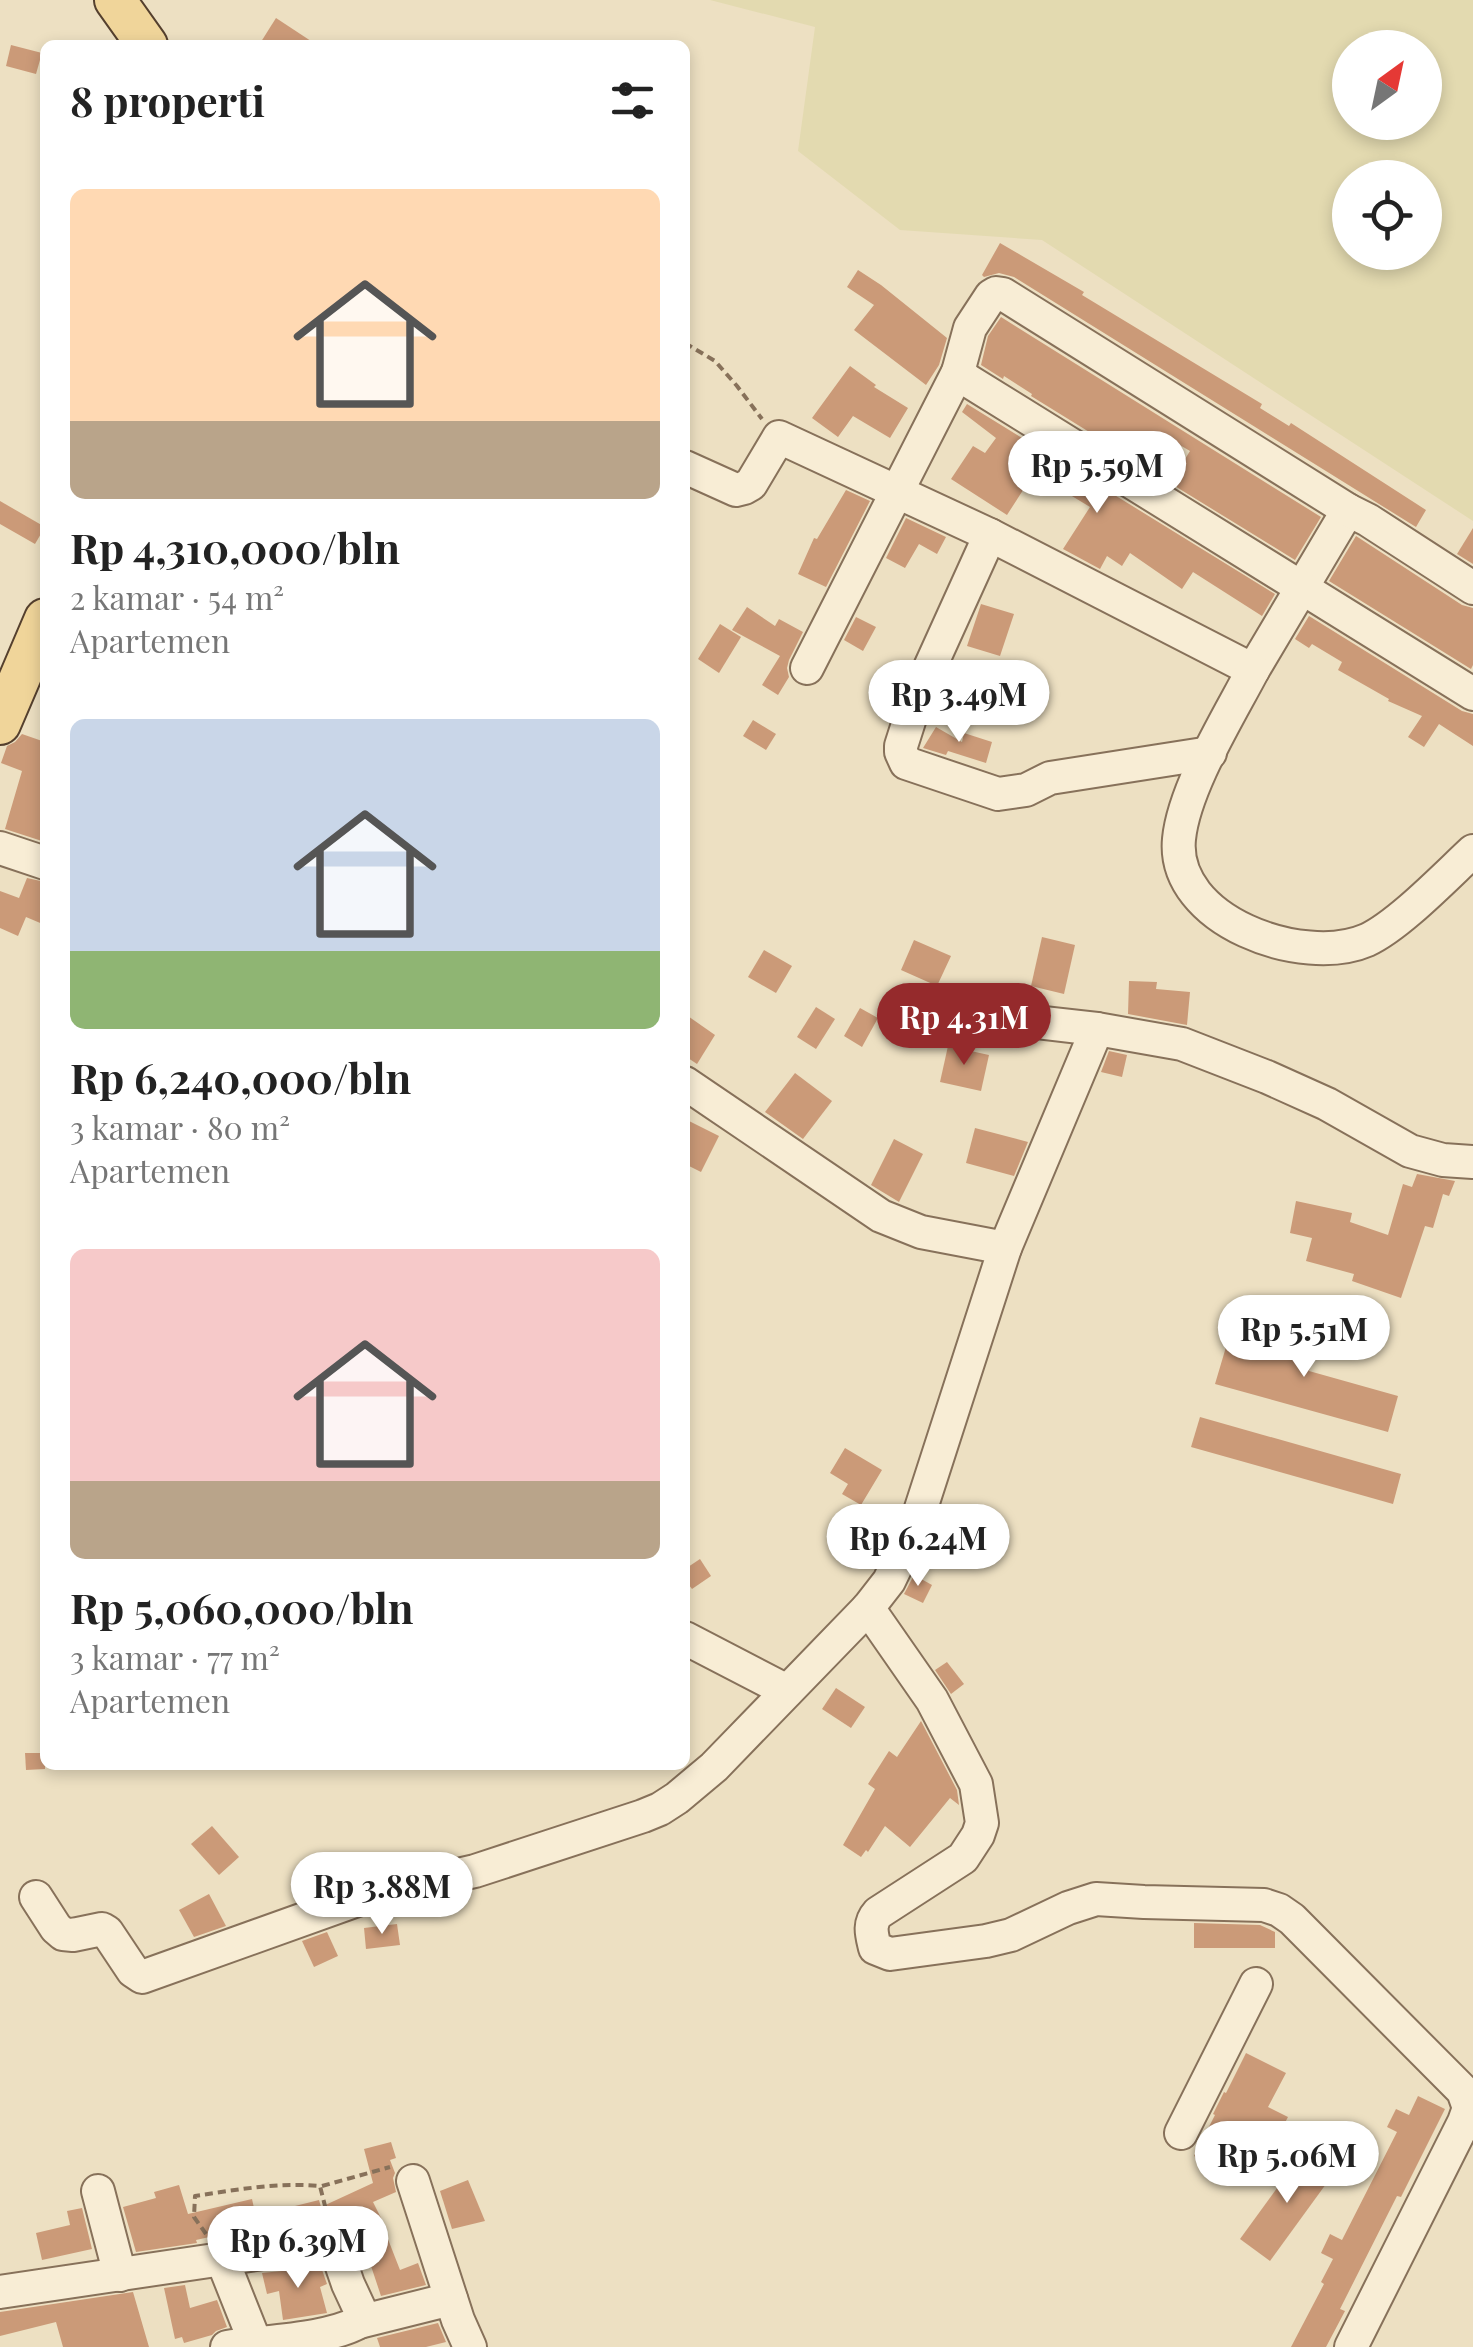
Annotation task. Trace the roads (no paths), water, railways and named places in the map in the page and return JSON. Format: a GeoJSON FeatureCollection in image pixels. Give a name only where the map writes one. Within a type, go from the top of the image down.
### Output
{"type":"FeatureCollection","features":[{"type":"Feature","properties":{"kind":"main road"},"geometry":{"type":"LineString","coordinates":[[116,0],[144,40]]}},
{"type":"Feature","properties":{"kind":"main road"},"geometry":{"type":"LineString","coordinates":[[0,724],[40,631]]}},
{"type":"Feature","properties":{"kind":"street"},"geometry":{"type":"LineString","coordinates":[[807,668],[958,372],[970,328],[996,293],[1473,588]]}},
{"type":"Feature","properties":{"kind":"street"},"geometry":{"type":"LineString","coordinates":[[958,372],[991,397],[1473,694]]}},
{"type":"Feature","properties":{"kind":"street"},"geometry":{"type":"LineString","coordinates":[[690,469],[736,490],[744,488],[752,484],[779,437],[990,535],[1253,670]]}},
{"type":"Feature","properties":{"kind":"street"},"geometry":{"type":"LineString","coordinates":[[1348,510],[1253,670],[1210,753],[1185,810],[1179,836],[1183,872],[1201,901],[1254,934],[1311,947],[1338,946],[1365,941],[1391,924],[1473,852]]}},
{"type":"Feature","properties":{"kind":"street"},"geometry":{"type":"LineString","coordinates":[[990,535],[917,696],[900,752],[906,764],[1004,794],[1026,790],[1050,778],[1210,753]]}},
{"type":"Feature","properties":{"kind":"street"},"geometry":{"type":"LineString","coordinates":[[0,848],[40,861]]}},
{"type":"Feature","properties":{"kind":"street"},"geometry":{"type":"LineString","coordinates":[[992,1016],[1096,1028],[1182,1044],[1327,1104],[1410,1151],[1443,1160],[1473,1162]]}},
{"type":"Feature","properties":{"kind":"street"},"geometry":{"type":"LineString","coordinates":[[36,1898],[59,1932],[67,1936],[104,1930],[135,1974],[146,1977],[374,1894],[475,1871],[643,1816],[677,1798],[787,1692],[890,1581],[915,1527],[1004,1248],[1096,1028]]}},
{"type":"Feature","properties":{"kind":"street"},"geometry":{"type":"LineString","coordinates":[[690,1086],[881,1216],[921,1232],[1004,1248]]}},
{"type":"Feature","properties":{"kind":"street"},"geometry":{"type":"LineString","coordinates":[[868,1608],[932,1700],[976,1784],[982,1823],[963,1858],[873,1918],[870,1927],[874,1948],[890,1954],[986,1941],[1011,1935],[1096,1899],[1264,1905],[1292,1919],[1463,2091],[1468,2108],[1464,2122],[1352,2347]]}},
{"type":"Feature","properties":{"kind":"street"},"geometry":{"type":"LineString","coordinates":[[690,1641],[787,1692]]}},
{"type":"Feature","properties":{"kind":"street"},"geometry":{"type":"LineString","coordinates":[[1182,2134],[1256,1984]]}},
{"type":"Feature","properties":{"kind":"street"},"geometry":{"type":"LineString","coordinates":[[413,2181],[470,2347]]}},
{"type":"Feature","properties":{"kind":"street"},"geometry":{"type":"LineString","coordinates":[[98,2191],[120,2276]]}},
{"type":"Feature","properties":{"kind":"street"},"geometry":{"type":"LineString","coordinates":[[3,2289],[120,2276],[276,2250],[336,2246],[361,2312],[360,2322]]}},
{"type":"Feature","properties":{"kind":"street"},"geometry":{"type":"LineString","coordinates":[[222,2259],[246,2346],[350,2326],[451,2299]]}}]}
